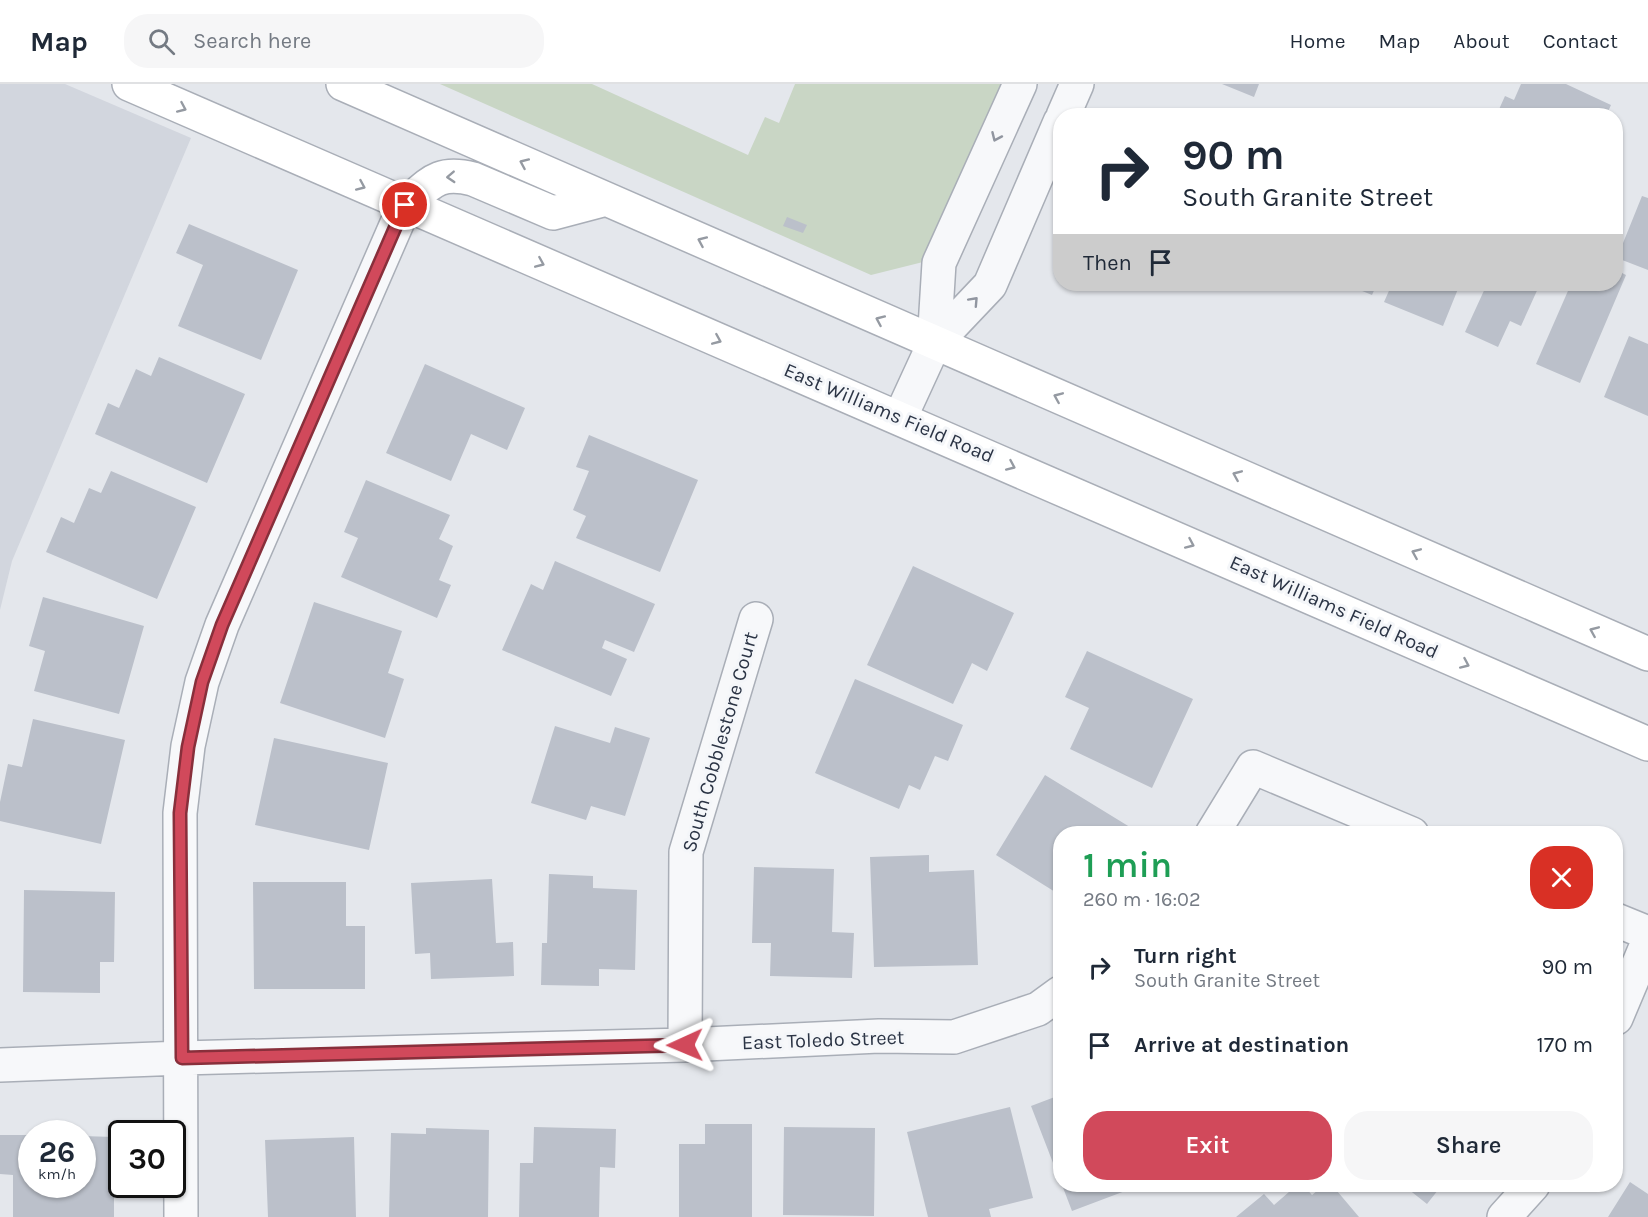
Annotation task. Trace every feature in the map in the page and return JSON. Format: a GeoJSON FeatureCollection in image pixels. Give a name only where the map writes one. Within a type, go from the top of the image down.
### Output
{"type":"FeatureCollection","features":[{"type":"Feature","properties":{"kind":"main road","name":"East Williams Field Road"},"geometry":{"type":"LineString","coordinates":[[129,84],[1648,744]]}},
{"type":"Feature","properties":{"kind":"main road"},"geometry":{"type":"LineString","coordinates":[[343,84],[1648,654]]}},
{"type":"Feature","properties":{"kind":"main road"},"geometry":{"type":"LineString","coordinates":[[405,205],[435,179],[445,176],[473,179],[553,213],[606,199]]}},
{"type":"Feature","properties":{"kind":"street"},"geometry":{"type":"LineString","coordinates":[[934,344],[939,263],[1020,84]]}},
{"type":"Feature","properties":{"kind":"street"},"geometry":{"type":"LineString","coordinates":[[1066,108],[1077,84]]}},
{"type":"Feature","properties":{"kind":"street"},"geometry":{"type":"LineString","coordinates":[[900,418],[934,344],[990,285],[1053,138]]}},
{"type":"Feature","properties":{"kind":"street"},"geometry":{"type":"LineString","coordinates":[[181,1217],[180,813],[188,747],[202,682],[222,625],[405,205]]}},
{"type":"Feature","properties":{"kind":"street","name":"South Cobblestone Court"},"geometry":{"type":"LineString","coordinates":[[685,1045],[686,852],[756,619]]}},
{"type":"Feature","properties":{"kind":"street"},"geometry":{"type":"LineString","coordinates":[[1217,826],[1253,767],[1393,826]]}},
{"type":"Feature","properties":{"kind":"street"},"geometry":{"type":"LineString","coordinates":[[1623,923],[1648,933]]}},
{"type":"Feature","properties":{"kind":"street"},"geometry":{"type":"LineString","coordinates":[[1623,1001],[1648,942]]}},
{"type":"Feature","properties":{"kind":"street","name":"East Toledo Street"},"geometry":{"type":"LineString","coordinates":[[0,1065],[685,1045],[879,1036],[954,1037],[1038,1009],[1053,998]]}},
{"type":"Feature","properties":{"kind":"street"},"geometry":{"type":"LineString","coordinates":[[1504,1217],[1527,1192]]}},
{"type":"Feature","properties":{"kind":"shaded area"},"geometry":{"type":"Polygon","coordinates":[[[0,84],[65,84],[191,138],[12,561],[0,610],[0,84]]]}},
{"type":"Feature","properties":{"kind":"green space"},"geometry":{"type":"Polygon","coordinates":[[[440,84],[592,84],[748,155],[765,117],[779,123],[795,84],[1012,84],[927,261],[871,275],[440,84]]]}},
{"type":"Feature","properties":{"kind":"building"},"geometry":{"type":"Polygon","coordinates":[[[1222,84],[1259,84],[1254,97],[1222,84]]]}},
{"type":"Feature","properties":{"kind":"building"},"geometry":{"type":"Polygon","coordinates":[[[1521,84],[1566,84],[1611,105],[1610,108],[1500,108],[1505,96],[1514,100],[1521,84]]]}},
{"type":"Feature","properties":{"kind":"building"},"geometry":{"type":"Polygon","coordinates":[[[1642,196],[1648,198],[1648,270],[1623,260],[1623,243],[1642,196]]]}},
{"type":"Feature","properties":{"kind":"building"},"geometry":{"type":"Polygon","coordinates":[[[787,217],[807,225],[803,233],[783,226],[787,217]]]}},
{"type":"Feature","properties":{"kind":"building"},"geometry":{"type":"Polygon","coordinates":[[[189,224],[298,270],[261,360],[178,326],[203,265],[176,253],[189,224]]]}},
{"type":"Feature","properties":{"kind":"building"},"geometry":{"type":"Polygon","coordinates":[[[1362,291],[1374,291],[1372,295],[1362,291]]]}},
{"type":"Feature","properties":{"kind":"building"},"geometry":{"type":"Polygon","coordinates":[[[1389,291],[1457,291],[1443,326],[1384,302],[1389,291]]]}},
{"type":"Feature","properties":{"kind":"building"},"geometry":{"type":"Polygon","coordinates":[[[1484,291],[1537,291],[1521,326],[1510,321],[1498,347],[1465,332],[1484,291]]]}},
{"type":"Feature","properties":{"kind":"building"},"geometry":{"type":"Polygon","coordinates":[[[1568,291],[1619,291],[1580,383],[1536,364],[1568,291]]]}},
{"type":"Feature","properties":{"kind":"building"},"geometry":{"type":"Polygon","coordinates":[[[1629,336],[1648,344],[1648,416],[1604,397],[1629,336]]]}},
{"type":"Feature","properties":{"kind":"building"},"geometry":{"type":"Polygon","coordinates":[[[159,357],[245,394],[207,483],[95,434],[108,403],[119,408],[136,369],[151,376],[159,357]]]}},
{"type":"Feature","properties":{"kind":"building"},"geometry":{"type":"Polygon","coordinates":[[[425,364],[525,408],[507,450],[471,434],[451,481],[386,453],[425,364]]]}},
{"type":"Feature","properties":{"kind":"building"},"geometry":{"type":"Polygon","coordinates":[[[589,435],[698,480],[660,572],[576,538],[586,516],[573,510],[589,471],[576,467],[589,435]]]}},
{"type":"Feature","properties":{"kind":"building"},"geometry":{"type":"Polygon","coordinates":[[[111,471],[196,507],[157,599],[46,552],[61,517],[74,523],[89,488],[101,493],[111,471]]]}},
{"type":"Feature","properties":{"kind":"building"},"geometry":{"type":"Polygon","coordinates":[[[366,480],[450,515],[439,539],[453,546],[439,580],[451,585],[437,618],[341,577],[358,538],[344,532],[366,480]]]}},
{"type":"Feature","properties":{"kind":"building"},"geometry":{"type":"Polygon","coordinates":[[[555,561],[655,604],[634,652],[605,640],[602,648],[627,659],[611,696],[502,650],[531,584],[543,590],[555,561]]]}},
{"type":"Feature","properties":{"kind":"building"},"geometry":{"type":"Polygon","coordinates":[[[913,566],[1014,613],[987,671],[972,663],[953,704],[867,665],[913,566]]]}},
{"type":"Feature","properties":{"kind":"building"},"geometry":{"type":"Polygon","coordinates":[[[43,597],[144,626],[119,714],[34,691],[45,651],[29,646],[43,597]]]}},
{"type":"Feature","properties":{"kind":"building"},"geometry":{"type":"Polygon","coordinates":[[[314,602],[402,631],[388,673],[404,679],[385,738],[280,703],[314,602]]]}},
{"type":"Feature","properties":{"kind":"building"},"geometry":{"type":"Polygon","coordinates":[[[1087,651],[1193,699],[1152,788],[1070,749],[1089,708],[1065,697],[1087,651]]]}},
{"type":"Feature","properties":{"kind":"building"},"geometry":{"type":"Polygon","coordinates":[[[855,679],[963,725],[948,761],[935,756],[920,790],[909,785],[899,809],[815,773],[855,679]]]}},
{"type":"Feature","properties":{"kind":"building"},"geometry":{"type":"Polygon","coordinates":[[[33,719],[125,740],[101,844],[0,821],[0,802],[8,764],[22,767],[33,719]]]}},
{"type":"Feature","properties":{"kind":"building"},"geometry":{"type":"Polygon","coordinates":[[[555,726],[610,743],[615,727],[650,738],[625,816],[591,806],[586,820],[531,803],[555,726]]]}},
{"type":"Feature","properties":{"kind":"building"},"geometry":{"type":"Polygon","coordinates":[[[274,738],[388,763],[369,850],[255,825],[274,738]]]}},
{"type":"Feature","properties":{"kind":"building"},"geometry":{"type":"Polygon","coordinates":[[[1045,775],[1128,826],[1053,826],[1053,891],[996,855],[1045,775]]]}},
{"type":"Feature","properties":{"kind":"building"},"geometry":{"type":"Polygon","coordinates":[[[929,855],[929,872],[974,870],[978,965],[874,967],[870,857],[929,855]]]}},
{"type":"Feature","properties":{"kind":"building"},"geometry":{"type":"Polygon","coordinates":[[[754,867],[834,869],[832,932],[854,933],[852,978],[770,976],[771,943],[752,943],[754,867]]]}},
{"type":"Feature","properties":{"kind":"building"},"geometry":{"type":"Polygon","coordinates":[[[549,874],[593,876],[593,888],[637,890],[635,970],[599,969],[599,986],[541,985],[542,943],[547,943],[549,874]]]}},
{"type":"Feature","properties":{"kind":"building"},"geometry":{"type":"Polygon","coordinates":[[[492,879],[496,943],[513,942],[514,976],[431,979],[430,953],[415,954],[411,883],[492,879]]]}},
{"type":"Feature","properties":{"kind":"building"},"geometry":{"type":"Polygon","coordinates":[[[253,882],[346,882],[346,926],[365,926],[365,989],[254,989],[253,882]]]}},
{"type":"Feature","properties":{"kind":"building"},"geometry":{"type":"Polygon","coordinates":[[[24,890],[115,892],[114,962],[100,962],[100,993],[23,992],[24,890]]]}},
{"type":"Feature","properties":{"kind":"building"},"geometry":{"type":"Polygon","coordinates":[[[1053,1098],[1053,1163],[1031,1106],[1053,1098]]]}},
{"type":"Feature","properties":{"kind":"building"},"geometry":{"type":"Polygon","coordinates":[[[1010,1107],[1033,1198],[989,1209],[991,1217],[928,1217],[907,1132],[1010,1107]]]}},
{"type":"Feature","properties":{"kind":"building"},"geometry":{"type":"Polygon","coordinates":[[[705,1124],[752,1124],[752,1217],[679,1217],[679,1144],[705,1144],[705,1124]]]}},
{"type":"Feature","properties":{"kind":"building"},"geometry":{"type":"Polygon","coordinates":[[[534,1127],[616,1129],[615,1168],[600,1167],[599,1217],[519,1217],[520,1163],[533,1163],[534,1127]]]}},
{"type":"Feature","properties":{"kind":"building"},"geometry":{"type":"Polygon","coordinates":[[[784,1127],[875,1128],[874,1216],[783,1215],[784,1127]]]}},
{"type":"Feature","properties":{"kind":"building"},"geometry":{"type":"Polygon","coordinates":[[[426,1128],[489,1130],[488,1217],[389,1217],[391,1133],[426,1134],[426,1128]]]}},
{"type":"Feature","properties":{"kind":"building"},"geometry":{"type":"Polygon","coordinates":[[[0,1135],[18,1135],[18,1198],[96,1198],[96,1136],[108,1137],[108,1198],[114,1198],[114,1217],[13,1217],[13,1175],[0,1174],[0,1135]]]}},
{"type":"Feature","properties":{"kind":"building"},"geometry":{"type":"Polygon","coordinates":[[[354,1137],[356,1217],[268,1217],[265,1140],[354,1137]]]}},
{"type":"Feature","properties":{"kind":"building"},"geometry":{"type":"Polygon","coordinates":[[[1630,1182],[1648,1194],[1648,1217],[1608,1217],[1630,1182]]]}},
{"type":"Feature","properties":{"kind":"building"},"geometry":{"type":"Polygon","coordinates":[[[1065,1192],[1122,1192],[1072,1211],[1065,1192]]]}},
{"type":"Feature","properties":{"kind":"building"},"geometry":{"type":"Polygon","coordinates":[[[1289,1192],[1309,1192],[1312,1195],[1316,1192],[1338,1192],[1359,1217],[1236,1217],[1264,1194],[1274,1205],[1289,1192]]]}},
{"type":"Feature","properties":{"kind":"building"},"geometry":{"type":"Polygon","coordinates":[[[1412,1192],[1436,1192],[1427,1204],[1412,1192]]]}},
{"type":"Feature","properties":{"kind":"route"},"geometry":{"type":"LineString","coordinates":[[405,205],[222,625],[202,682],[188,747],[180,813],[182,1058],[685,1045]]}}]}
